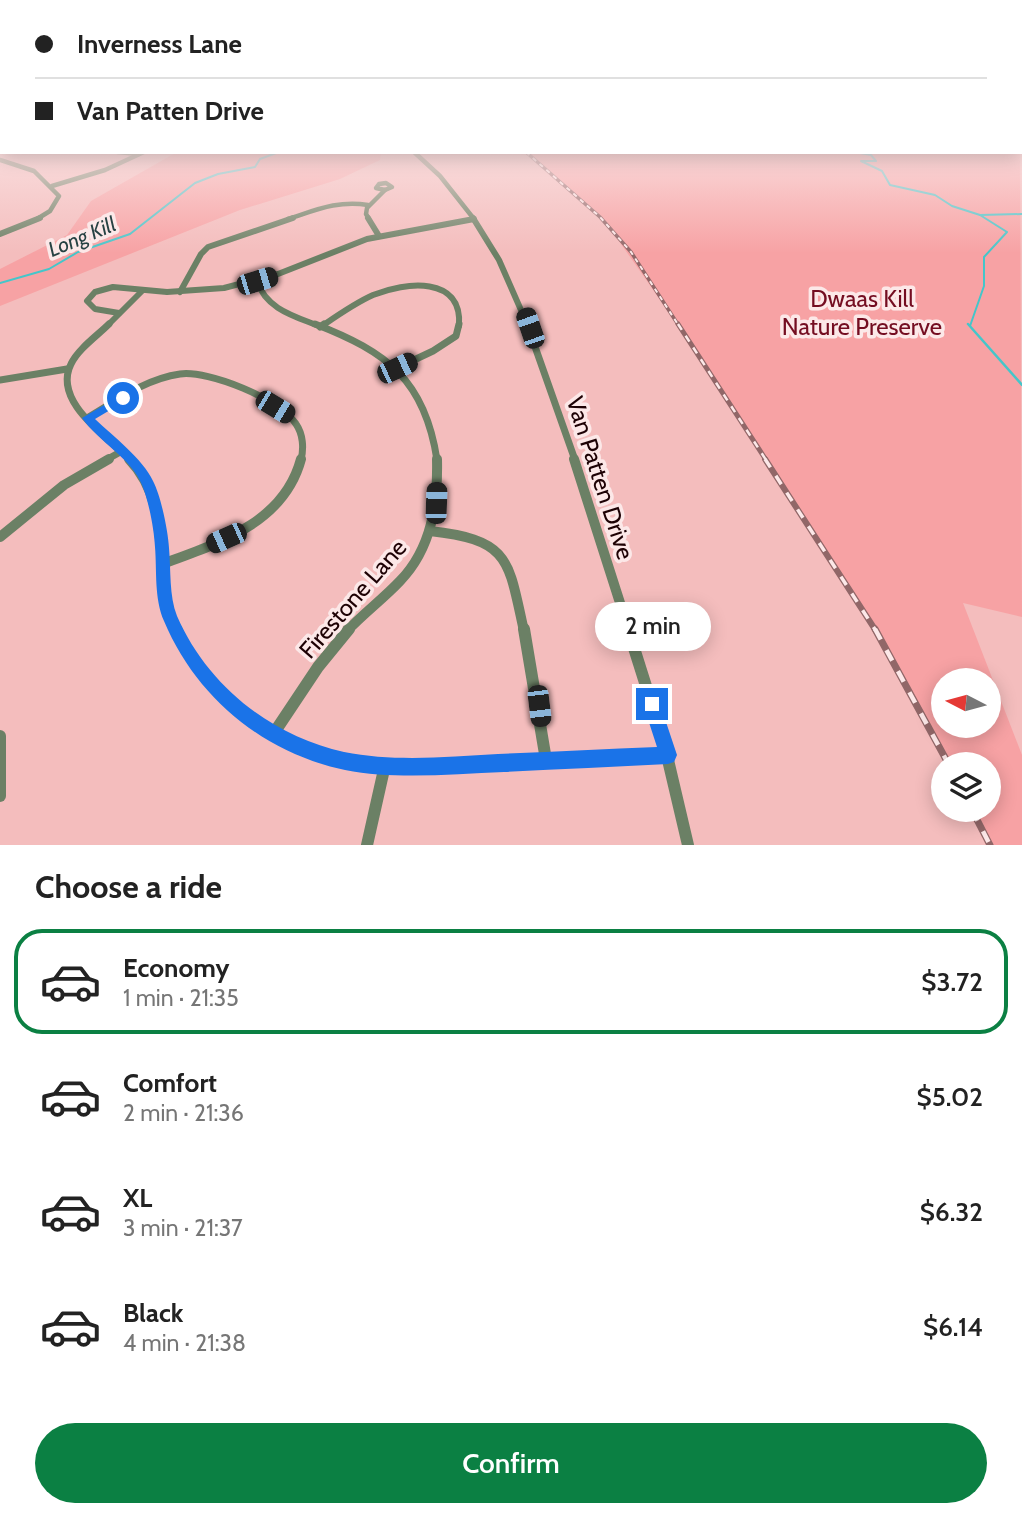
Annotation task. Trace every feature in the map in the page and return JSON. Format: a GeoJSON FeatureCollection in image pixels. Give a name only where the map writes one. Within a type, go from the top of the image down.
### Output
{"type":"FeatureCollection","features":[{"type":"Feature","properties":{"kind":"street"},"geometry":{"type":"LineString","coordinates":[[2,231],[36,219],[56,204],[59,197],[52,187],[34,173]]}},
{"type":"Feature","properties":{"kind":"street"},"geometry":{"type":"LineString","coordinates":[[52,187],[93,173]]}},
{"type":"Feature","properties":{"kind":"street","name":"Van Patten Drive"},"geometry":{"type":"LineString","coordinates":[[436,173],[474,219],[494,249],[521,303],[574,456],[668,755],[688,845]]}},
{"type":"Feature","properties":{"kind":"street"},"geometry":{"type":"LineString","coordinates":[[379,236],[366,214],[368,205],[385,190]]}},
{"type":"Feature","properties":{"kind":"street"},"geometry":{"type":"LineString","coordinates":[[180,292],[201,254],[208,247],[332,204],[350,202],[368,205]]}},
{"type":"Feature","properties":{"kind":"street"},"geometry":{"type":"LineString","coordinates":[[119,313],[95,309],[87,301],[95,292],[106,288],[180,292],[224,288],[257,281],[379,236],[474,219]]}},
{"type":"Feature","properties":{"kind":"street","name":"Firestone Lane"},"geometry":{"type":"LineString","coordinates":[[257,281],[261,293],[269,303],[379,354],[408,380],[424,407],[433,437],[437,485],[430,531],[413,565],[350,628],[321,662],[274,733]]}},
{"type":"Feature","properties":{"kind":"street"},"geometry":{"type":"LineString","coordinates":[[320,327],[354,304],[391,288],[414,285],[443,290],[456,300],[459,323],[456,336],[433,351],[397,368]]}},
{"type":"Feature","properties":{"kind":"street"},"geometry":{"type":"LineString","coordinates":[[142,292],[79,352],[67,369],[68,394],[148,482],[162,543],[162,564],[170,618],[197,668],[221,696],[246,717],[274,733],[321,755],[346,761],[435,766],[668,755]]}},
{"type":"Feature","properties":{"kind":"street"},"geometry":{"type":"LineString","coordinates":[[0,380],[67,369]]}},
{"type":"Feature","properties":{"kind":"street"},"geometry":{"type":"LineString","coordinates":[[88,418],[155,380],[194,372],[224,379],[290,416],[299,426],[304,440],[302,459],[291,488],[280,503],[244,529],[162,564]]}},
{"type":"Feature","properties":{"kind":"street"},"geometry":{"type":"LineString","coordinates":[[1,534],[64,485],[122,451]]}},
{"type":"Feature","properties":{"kind":"street"},"geometry":{"type":"LineString","coordinates":[[430,531],[472,537],[489,546],[507,563],[539,706],[546,760]]}},
{"type":"Feature","properties":{"kind":"street"},"geometry":{"type":"LineString","coordinates":[[0,736],[0,796]]}},
{"type":"Feature","properties":{"kind":"street"},"geometry":{"type":"LineString","coordinates":[[367,845],[385,765]]}},
{"type":"Feature","properties":{"kind":"green space"},"geometry":{"type":"Polygon","coordinates":[[[139,173],[352,173],[240,210],[0,306],[0,269],[67,235],[91,201],[139,173]]]}},
{"type":"Feature","properties":{"kind":"green space","name":"Dwaas Kill Nature Preserve"},"geometry":{"type":"Polygon","coordinates":[[[550,173],[1020,173],[1022,617],[963,603],[988,668],[931,668],[931,731],[884,643],[694,348],[607,224],[550,173]]]}},
{"type":"Feature","properties":{"kind":"green space","name":"Dwaas Kill Nature Preserve"},"geometry":{"type":"Polygon","coordinates":[[[1001,701],[1022,755],[1022,845],[986,845],[975,822],[1001,822],[1001,752],[942,752],[935,738],[1001,738],[1001,701]]]}},
{"type":"Feature","properties":{"kind":"waterway","name":"Long Kill"},"geometry":{"type":"LineString","coordinates":[[0,283],[49,269],[78,252],[130,234],[195,183],[221,173]]}},
{"type":"Feature","properties":{"kind":"waterway"},"geometry":{"type":"LineString","coordinates":[[883,173],[890,185],[935,195],[952,206],[980,215]]}},
{"type":"Feature","properties":{"kind":"waterway"},"geometry":{"type":"LineString","coordinates":[[980,215],[1022,214]]}},
{"type":"Feature","properties":{"kind":"waterway"},"geometry":{"type":"LineString","coordinates":[[970,326],[984,286],[984,257],[1007,232],[980,215]]}},
{"type":"Feature","properties":{"kind":"waterway"},"geometry":{"type":"LineString","coordinates":[[968,324],[1022,385]]}},
{"type":"Feature","properties":{"kind":"railway"},"geometry":{"type":"LineString","coordinates":[[550,173],[600,217],[631,252],[679,326]]}},
{"type":"Feature","properties":{"kind":"railway"},"geometry":{"type":"LineString","coordinates":[[678,324],[766,460]]}},
{"type":"Feature","properties":{"kind":"railway"},"geometry":{"type":"LineString","coordinates":[[765,459],[876,631]]}},
{"type":"Feature","properties":{"kind":"railway"},"geometry":{"type":"LineString","coordinates":[[875,629],[942,752]]}},
{"type":"Feature","properties":{"kind":"railway"},"geometry":{"type":"LineString","coordinates":[[978,822],[990,845]]}},
{"type":"Feature","properties":{"kind":"route"},"geometry":{"type":"LineString","coordinates":[[123,398],[88,418],[138,468],[148,482],[162,543],[165,600],[170,618],[197,668],[221,696],[246,717],[321,755],[385,765],[435,766],[668,755],[652,704]]}}]}
